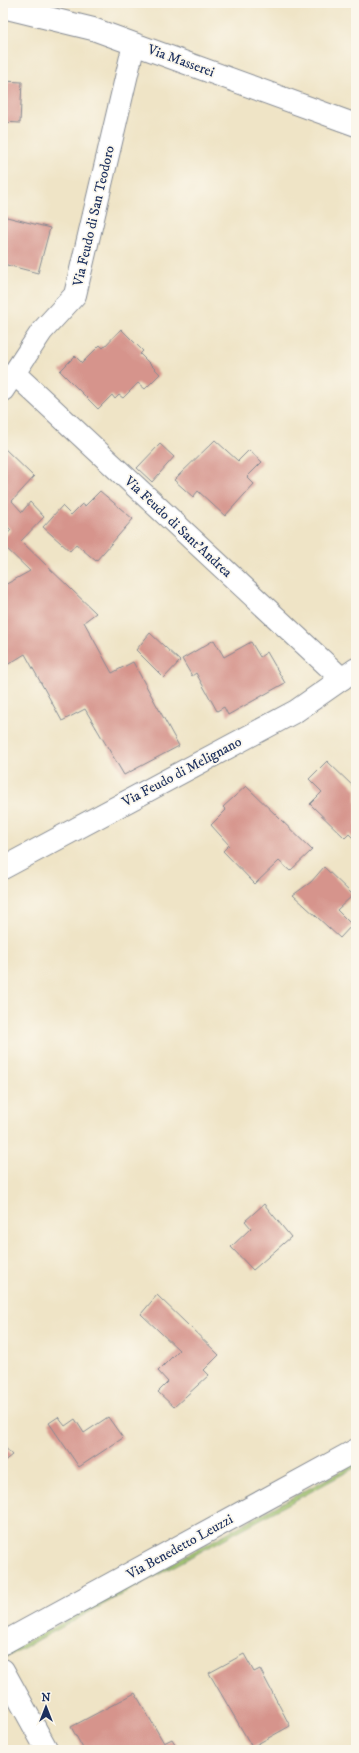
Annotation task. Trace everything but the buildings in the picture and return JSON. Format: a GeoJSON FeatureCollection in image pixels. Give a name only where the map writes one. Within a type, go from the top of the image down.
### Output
{"type":"FeatureCollection","features":[{"type":"Feature","properties":{"kind":"street","name":"Via Masserei"},"geometry":{"type":"LineString","coordinates":[[3,7],[92,29],[356,125]]}},
{"type":"Feature","properties":{"kind":"street","name":"Via Feudo di San Teodoro"},"geometry":{"type":"LineString","coordinates":[[9,382],[42,331],[76,295],[134,44]]}},
{"type":"Feature","properties":{"kind":"street","name":"Via Feudo di Sant'Andrea"},"geometry":{"type":"LineString","coordinates":[[9,382],[349,674]]}},
{"type":"Feature","properties":{"kind":"street","name":"Via Feudo di Melignano"},"geometry":{"type":"LineString","coordinates":[[3,868],[296,712],[349,674]]}},
{"type":"Feature","properties":{"kind":"street","name":"Via Benedetto Leuzzi"},"geometry":{"type":"LineString","coordinates":[[3,1643],[356,1450]]}},
{"type":"Feature","properties":{"kind":"street"},"geometry":{"type":"LineString","coordinates":[[3,1670],[47,1750]]}},
{"type":"Feature","properties":{"kind":"green space"},"geometry":{"type":"Polygon","coordinates":[[[356,1463],[356,1467],[3,1659],[3,1655],[356,1463]]]}}]}
